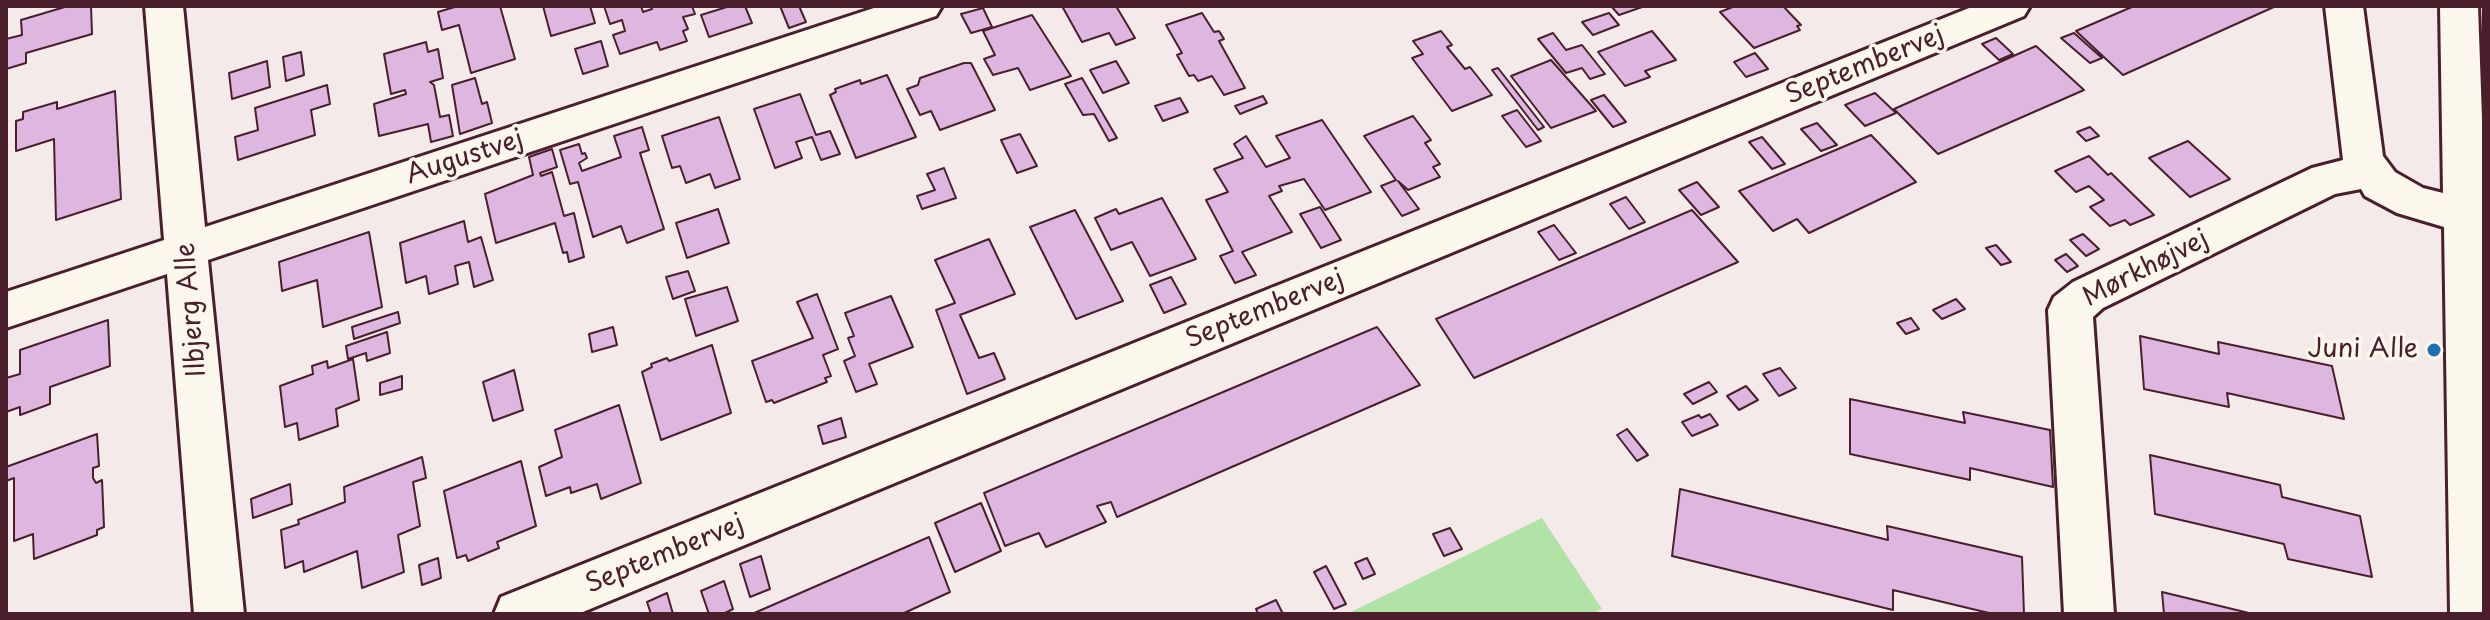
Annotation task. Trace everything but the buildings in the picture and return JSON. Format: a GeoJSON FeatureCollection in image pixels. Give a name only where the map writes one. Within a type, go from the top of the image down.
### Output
{"type":"FeatureCollection","features":[{"type":"Feature","properties":{"kind":"street","name":"Ilbjerg Alle"},"geometry":{"type":"LineString","coordinates":[[164,6],[219,614]]}},
{"type":"Feature","properties":{"kind":"street","name":"Augustvej"},"geometry":{"type":"LineString","coordinates":[[6,310],[923,6]]}},
{"type":"Feature","properties":{"kind":"street","name":"Septembervej"},"geometry":{"type":"LineString","coordinates":[[519,614],[1950,16],[2011,6]]}},
{"type":"Feature","properties":{"kind":"street"},"geometry":{"type":"LineString","coordinates":[[2344,6],[2363,159],[2380,184],[2412,201],[2474,218]]}},
{"type":"Feature","properties":{"kind":"street"},"geometry":{"type":"LineString","coordinates":[[2459,6],[2474,218],[2475,614]]}},
{"type":"Feature","properties":{"kind":"street","name":"Mørkhøjvej"},"geometry":{"type":"LineString","coordinates":[[2089,614],[2070,310],[2088,295],[2327,179],[2371,171]]}},
{"type":"Feature","properties":{"kind":"green space"},"geometry":{"type":"Polygon","coordinates":[[[1542,518],[1602,609],[1592,614],[1347,614],[1542,518]]]}},
{"type":"Feature","properties":{"kind":"place","name":"Juni Alle"},"geometry":{"type":"Point","coordinates":[2434,350]}}]}
